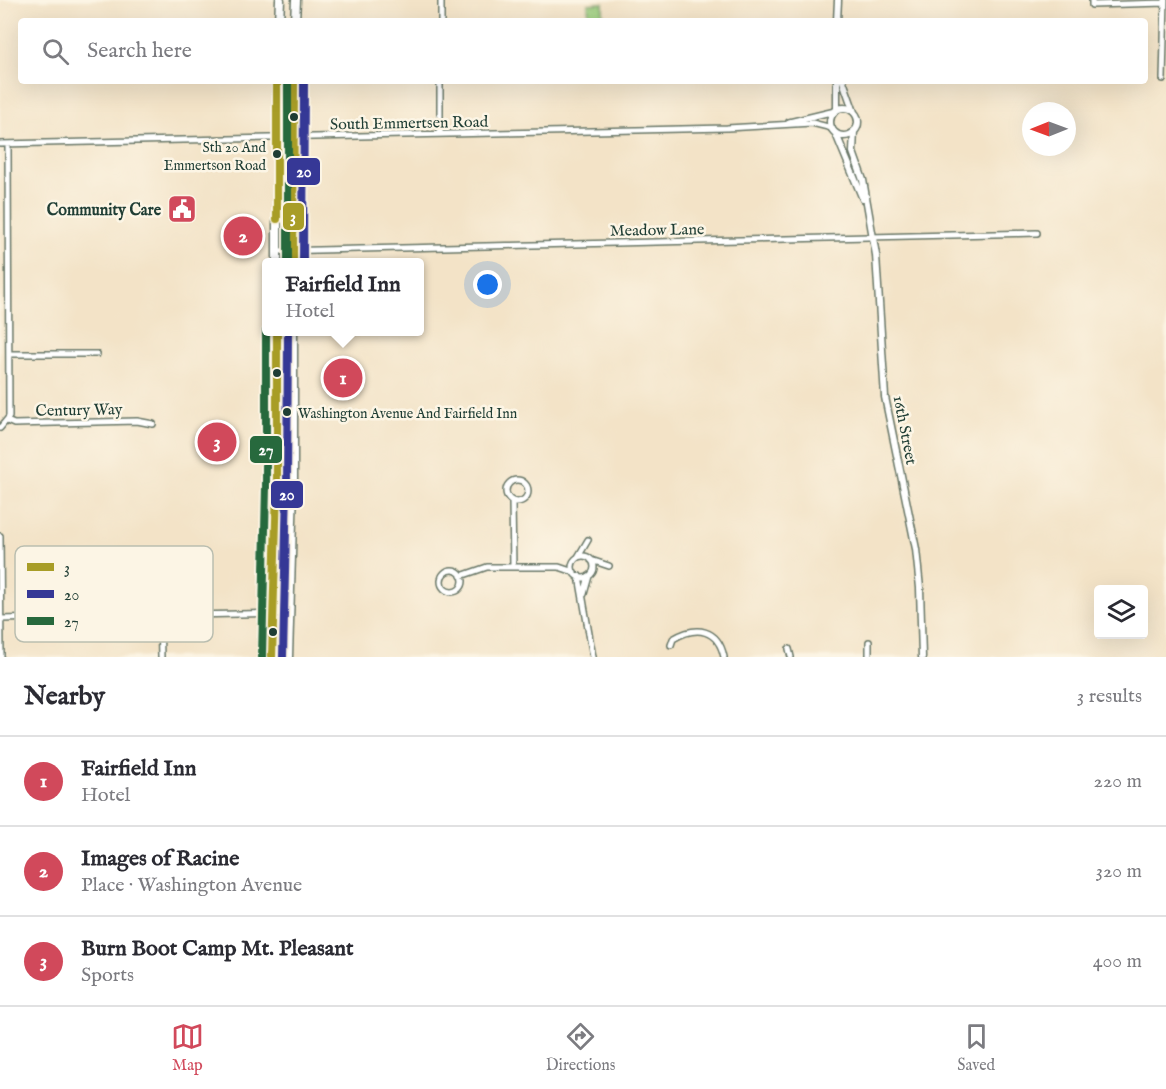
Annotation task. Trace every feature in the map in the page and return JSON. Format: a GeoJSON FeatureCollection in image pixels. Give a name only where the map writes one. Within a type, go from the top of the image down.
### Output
{"type":"FeatureCollection","features":[{"type":"Feature","properties":{"kind":"main road"},"geometry":{"type":"LineString","coordinates":[[279,18],[280,0]]}},
{"type":"Feature","properties":{"kind":"main road"},"geometry":{"type":"LineString","coordinates":[[295,18],[296,0]]}},
{"type":"Feature","properties":{"kind":"main road"},"geometry":{"type":"LineString","coordinates":[[278,84],[276,138],[278,258]]}},
{"type":"Feature","properties":{"kind":"main road"},"geometry":{"type":"LineString","coordinates":[[285,84],[285,126],[292,138]]}},
{"type":"Feature","properties":{"kind":"main road"},"geometry":{"type":"LineString","coordinates":[[293,258],[291,198],[294,84]]}},
{"type":"Feature","properties":{"kind":"main road"},"geometry":{"type":"LineString","coordinates":[[276,138],[284,145],[285,182],[291,198]]}},
{"type":"Feature","properties":{"kind":"main road"},"geometry":{"type":"LineString","coordinates":[[272,657],[277,511],[277,336]]}},
{"type":"Feature","properties":{"kind":"main road"},"geometry":{"type":"LineString","coordinates":[[288,657],[293,487],[293,336]]}},
{"type":"Feature","properties":{"kind":"main road"},"geometry":{"type":"LineString","coordinates":[[277,511],[284,562],[283,597],[289,613]]}},
{"type":"Feature","properties":{"kind":"main road"},"geometry":{"type":"LineString","coordinates":[[273,613],[281,617],[280,657]]}},
{"type":"Feature","properties":{"kind":"street"},"geometry":{"type":"LineString","coordinates":[[441,0],[441,18]]}},
{"type":"Feature","properties":{"kind":"street"},"geometry":{"type":"LineString","coordinates":[[837,18],[838,0]]}},
{"type":"Feature","properties":{"kind":"street"},"geometry":{"type":"LineString","coordinates":[[1092,2],[1165,2],[1163,80]]}},
{"type":"Feature","properties":{"kind":"street"},"geometry":{"type":"LineString","coordinates":[[440,84],[440,134]]}},
{"type":"Feature","properties":{"kind":"street"},"geometry":{"type":"LineString","coordinates":[[837,84],[836,111],[830,119],[833,130],[846,135],[854,131]]}},
{"type":"Feature","properties":{"kind":"street","name":"16th Street"},"geometry":{"type":"LineString","coordinates":[[844,84],[858,122],[854,131],[853,152],[863,180],[873,237],[885,397],[916,549],[920,588],[922,657]]}},
{"type":"Feature","properties":{"kind":"street"},"geometry":{"type":"LineString","coordinates":[[836,111],[848,108],[854,112]]}},
{"type":"Feature","properties":{"kind":"street","name":"South Emmertsen Road"},"geometry":{"type":"LineString","coordinates":[[782,124],[836,111]]}},
{"type":"Feature","properties":{"kind":"street","name":"South Emmertsen Road"},"geometry":{"type":"LineString","coordinates":[[0,144],[812,123],[833,130]]}},
{"type":"Feature","properties":{"kind":"street","name":"16th Street"},"geometry":{"type":"LineString","coordinates":[[833,130],[849,161],[867,208]]}},
{"type":"Feature","properties":{"kind":"street"},"geometry":{"type":"LineString","coordinates":[[0,428],[8,420],[8,144]]}},
{"type":"Feature","properties":{"kind":"street","name":"Meadow Lane"},"geometry":{"type":"LineString","coordinates":[[278,251],[1037,233]]}},
{"type":"Feature","properties":{"kind":"street"},"geometry":{"type":"LineString","coordinates":[[9,354],[97,354]]}},
{"type":"Feature","properties":{"kind":"street","name":"Century Way"},"geometry":{"type":"LineString","coordinates":[[8,420],[14,424],[137,421],[153,424]]}},
{"type":"Feature","properties":{"kind":"street"},"geometry":{"type":"LineString","coordinates":[[512,501],[523,500],[527,494],[526,487],[521,481],[512,482],[507,486],[507,496],[512,501],[513,567]]}},
{"type":"Feature","properties":{"kind":"street"},"geometry":{"type":"LineString","coordinates":[[0,536],[1,657]]}},
{"type":"Feature","properties":{"kind":"street"},"geometry":{"type":"LineString","coordinates":[[461,576],[487,567],[559,567],[574,562],[588,540],[593,570]]}},
{"type":"Feature","properties":{"kind":"street"},"geometry":{"type":"LineString","coordinates":[[578,557],[609,566],[593,570],[583,596]]}},
{"type":"Feature","properties":{"kind":"street"},"geometry":{"type":"LineString","coordinates":[[574,562],[583,596],[593,657]]}},
{"type":"Feature","properties":{"kind":"street"},"geometry":{"type":"LineString","coordinates":[[559,567],[576,574],[589,576]]}},
{"type":"Feature","properties":{"kind":"street"},"geometry":{"type":"LineString","coordinates":[[453,570],[461,576],[461,586],[456,590],[450,591],[442,585],[441,578],[446,572],[453,570]]}},
{"type":"Feature","properties":{"kind":"street"},"geometry":{"type":"LineString","coordinates":[[213,614],[289,613]]}},
{"type":"Feature","properties":{"kind":"street"},"geometry":{"type":"LineString","coordinates":[[671,645],[673,639],[679,636],[698,632],[713,634],[721,641],[724,657]]}},
{"type":"Feature","properties":{"kind":"street"},"geometry":{"type":"LineString","coordinates":[[869,642],[869,657]]}},
{"type":"Feature","properties":{"kind":"street"},"geometry":{"type":"LineString","coordinates":[[789,649],[791,657]]}},
{"type":"Feature","properties":{"kind":"green space"},"geometry":{"type":"Polygon","coordinates":[[[603,3],[603,18],[589,18],[588,4],[603,3]]]}},
{"type":"Feature","properties":{"kind":"transit line","name":"3"},"geometry":{"type":"LineString","coordinates":[[277,84],[277,219]]}},
{"type":"Feature","properties":{"kind":"transit line","name":"20"},"geometry":{"type":"LineString","coordinates":[[288,84],[288,219]]}},
{"type":"Feature","properties":{"kind":"transit line","name":"27"},"geometry":{"type":"LineString","coordinates":[[288,84],[288,258]]}},
{"type":"Feature","properties":{"kind":"transit line","name":"3"},"geometry":{"type":"LineString","coordinates":[[293,258],[294,84]]}},
{"type":"Feature","properties":{"kind":"transit line","name":"20"},"geometry":{"type":"LineString","coordinates":[[303,258],[304,84]]}},
{"type":"Feature","properties":{"kind":"transit line","name":"27"},"geometry":{"type":"LineString","coordinates":[[262,657],[266,487],[266,336]]}},
{"type":"Feature","properties":{"kind":"transit line","name":"3"},"geometry":{"type":"LineString","coordinates":[[272,657],[277,487],[277,336]]}},
{"type":"Feature","properties":{"kind":"transit line","name":"20"},"geometry":{"type":"LineString","coordinates":[[283,657],[288,336]]}},
{"type":"Feature","properties":{"kind":"place","name":"Sth 20 And Emmertson Road"},"geometry":{"type":"Point","coordinates":[277,154]}},
{"type":"Feature","properties":{"kind":"place","name":"Community Care"},"geometry":{"type":"Point","coordinates":[182,209]}},
{"type":"Feature","properties":{"kind":"place","name":"Images of Racine"},"geometry":{"type":"Point","coordinates":[243,236]}},
{"type":"Feature","properties":{"kind":"place","name":"Fairfield Inn"},"geometry":{"type":"Point","coordinates":[343,378]}},
{"type":"Feature","properties":{"kind":"place","name":"Washington Avenue And Fairfield Inn"},"geometry":{"type":"Point","coordinates":[287,412]}},
{"type":"Feature","properties":{"kind":"place","name":"Burn Boot Camp Mt. Pleasant"},"geometry":{"type":"Point","coordinates":[217,442]}}]}
